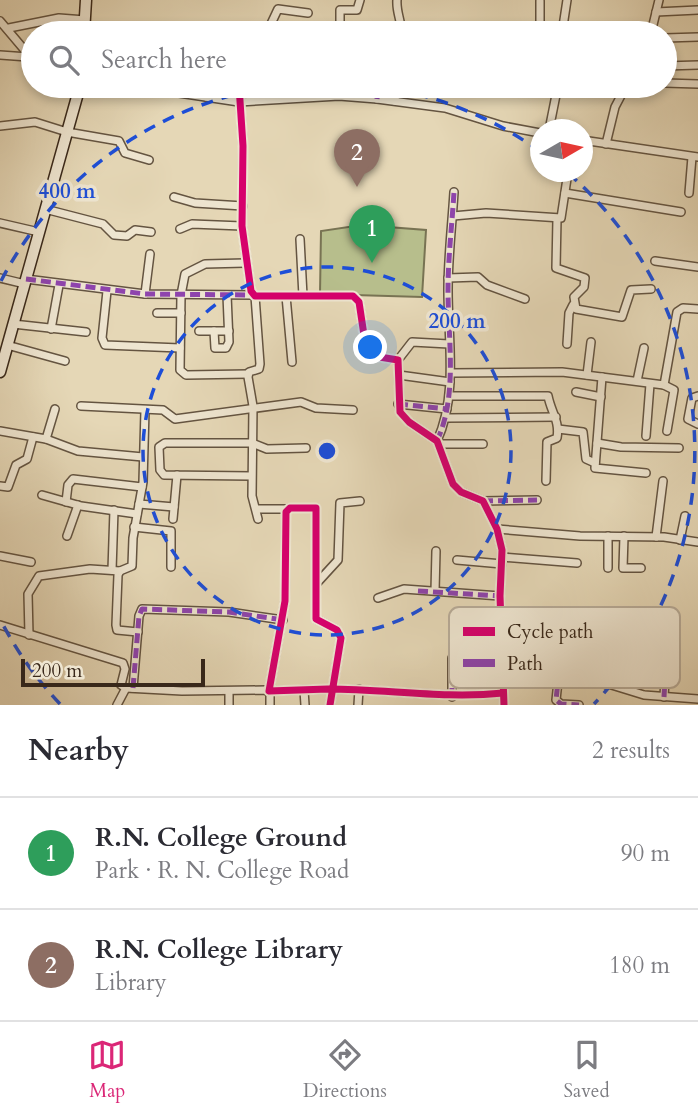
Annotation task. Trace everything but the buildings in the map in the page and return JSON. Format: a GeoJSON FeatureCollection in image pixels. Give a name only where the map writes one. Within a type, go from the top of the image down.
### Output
{"type":"FeatureCollection","features":[{"type":"Feature","properties":{"kind":"main road"},"geometry":{"type":"LineString","coordinates":[[85,20],[86,0]]}},
{"type":"Feature","properties":{"kind":"main road"},"geometry":{"type":"LineString","coordinates":[[0,372],[77,98]]}},
{"type":"Feature","properties":{"kind":"street"},"geometry":{"type":"LineString","coordinates":[[340,21],[340,10],[357,10],[360,0]]}},
{"type":"Feature","properties":{"kind":"street"},"geometry":{"type":"LineString","coordinates":[[397,0],[396,13],[401,21]]}},
{"type":"Feature","properties":{"kind":"street"},"geometry":{"type":"LineString","coordinates":[[564,21],[567,0]]}},
{"type":"Feature","properties":{"kind":"street"},"geometry":{"type":"LineString","coordinates":[[654,21],[659,0]]}},
{"type":"Feature","properties":{"kind":"street"},"geometry":{"type":"LineString","coordinates":[[540,2],[540,21]]}},
{"type":"Feature","properties":{"kind":"street"},"geometry":{"type":"LineString","coordinates":[[272,21],[278,9],[308,13]]}},
{"type":"Feature","properties":{"kind":"street"},"geometry":{"type":"LineString","coordinates":[[656,12],[698,10]]}},
{"type":"Feature","properties":{"kind":"street"},"geometry":{"type":"LineString","coordinates":[[44,21],[59,18],[85,20]]}},
{"type":"Feature","properties":{"kind":"street"},"geometry":{"type":"LineString","coordinates":[[0,20],[21,45]]}},
{"type":"Feature","properties":{"kind":"street"},"geometry":{"type":"LineString","coordinates":[[9,28],[21,26]]}},
{"type":"Feature","properties":{"kind":"street"},"geometry":{"type":"LineString","coordinates":[[677,38],[698,37]]}},
{"type":"Feature","properties":{"kind":"street"},"geometry":{"type":"LineString","coordinates":[[0,55],[21,58]]}},
{"type":"Feature","properties":{"kind":"street"},"geometry":{"type":"LineString","coordinates":[[677,65],[698,65]]}},
{"type":"Feature","properties":{"kind":"street"},"geometry":{"type":"LineString","coordinates":[[677,83],[698,84]]}},
{"type":"Feature","properties":{"kind":"street"},"geometry":{"type":"LineString","coordinates":[[213,98],[239,102],[306,98]]}},
{"type":"Feature","properties":{"kind":"street"},"geometry":{"type":"LineString","coordinates":[[239,98],[242,226],[245,262],[254,295],[260,367],[248,374],[217,377],[183,375],[180,348],[181,295],[187,270],[213,263],[245,262]]}},
{"type":"Feature","properties":{"kind":"street"},"geometry":{"type":"LineString","coordinates":[[365,98],[445,108],[503,126],[530,131]]}},
{"type":"Feature","properties":{"kind":"street"},"geometry":{"type":"LineString","coordinates":[[552,119],[555,98]]}},
{"type":"Feature","properties":{"kind":"street"},"geometry":{"type":"LineString","coordinates":[[606,144],[620,98]]}},
{"type":"Feature","properties":{"kind":"street"},"geometry":{"type":"LineString","coordinates":[[0,125],[35,122],[68,132],[119,141],[125,153],[149,160]]}},
{"type":"Feature","properties":{"kind":"street"},"geometry":{"type":"LineString","coordinates":[[593,142],[695,157],[689,193]]}},
{"type":"Feature","properties":{"kind":"street"},"geometry":{"type":"LineString","coordinates":[[453,216],[486,213],[557,219],[563,216],[566,182]]}},
{"type":"Feature","properties":{"kind":"street"},"geometry":{"type":"LineString","coordinates":[[438,443],[446,418],[450,382],[448,278],[454,192]]}},
{"type":"Feature","properties":{"kind":"street"},"geometry":{"type":"LineString","coordinates":[[565,192],[681,212]]}},
{"type":"Feature","properties":{"kind":"street"},"geometry":{"type":"LineString","coordinates":[[174,197],[190,203],[243,206]]}},
{"type":"Feature","properties":{"kind":"street"},"geometry":{"type":"LineString","coordinates":[[45,209],[103,224],[114,235],[127,236],[135,230],[151,232]]}},
{"type":"Feature","properties":{"kind":"street"},"geometry":{"type":"LineString","coordinates":[[557,219],[556,268],[585,278],[585,285],[576,295],[569,313],[567,344]]}},
{"type":"Feature","properties":{"kind":"street"},"geometry":{"type":"LineString","coordinates":[[0,223],[38,232]]}},
{"type":"Feature","properties":{"kind":"street"},"geometry":{"type":"LineString","coordinates":[[180,229],[192,224],[242,226]]}},
{"type":"Feature","properties":{"kind":"street"},"geometry":{"type":"LineString","coordinates":[[300,239],[303,296]]}},
{"type":"Feature","properties":{"kind":"street"},"geometry":{"type":"LineString","coordinates":[[145,294],[149,254]]}},
{"type":"Feature","properties":{"kind":"street"},"geometry":{"type":"LineString","coordinates":[[655,261],[698,267]]}},
{"type":"Feature","properties":{"kind":"street"},"geometry":{"type":"LineString","coordinates":[[448,278],[478,277],[487,285],[525,299]]}},
{"type":"Feature","properties":{"kind":"street"},"geometry":{"type":"LineString","coordinates":[[0,278],[145,294],[357,298],[368,355],[398,360]]}},
{"type":"Feature","properties":{"kind":"street"},"geometry":{"type":"LineString","coordinates":[[51,329],[59,285]]}},
{"type":"Feature","properties":{"kind":"street"},"geometry":{"type":"LineString","coordinates":[[573,305],[578,310],[622,317],[631,290],[650,289]]}},
{"type":"Feature","properties":{"kind":"street"},"geometry":{"type":"LineString","coordinates":[[107,291],[102,338],[105,345],[180,348]]}},
{"type":"Feature","properties":{"kind":"street"},"geometry":{"type":"LineString","coordinates":[[214,331],[217,349],[228,346],[227,295]]}},
{"type":"Feature","properties":{"kind":"street"},"geometry":{"type":"LineString","coordinates":[[286,296],[292,362]]}},
{"type":"Feature","properties":{"kind":"street"},"geometry":{"type":"LineString","coordinates":[[664,385],[677,312],[683,309],[698,309]]}},
{"type":"Feature","properties":{"kind":"street"},"geometry":{"type":"LineString","coordinates":[[157,313],[181,313]]}},
{"type":"Feature","properties":{"kind":"street"},"geometry":{"type":"LineString","coordinates":[[13,324],[86,332]]}},
{"type":"Feature","properties":{"kind":"street"},"geometry":{"type":"LineString","coordinates":[[199,331],[229,331]]}},
{"type":"Feature","properties":{"kind":"street"},"geometry":{"type":"LineString","coordinates":[[587,375],[591,342]]}},
{"type":"Feature","properties":{"kind":"street"},"geometry":{"type":"LineString","coordinates":[[398,360],[405,354],[409,343],[449,345]]}},
{"type":"Feature","properties":{"kind":"street"},"geometry":{"type":"LineString","coordinates":[[7,345],[65,361]]}},
{"type":"Feature","properties":{"kind":"street"},"geometry":{"type":"LineString","coordinates":[[636,381],[644,348]]}},
{"type":"Feature","properties":{"kind":"street"},"geometry":{"type":"LineString","coordinates":[[398,360],[398,404],[404,418],[438,443],[457,489],[483,501],[537,500]]}},
{"type":"Feature","properties":{"kind":"street"},"geometry":{"type":"LineString","coordinates":[[450,373],[587,375],[664,385],[674,390],[667,431]]}},
{"type":"Feature","properties":{"kind":"street"},"geometry":{"type":"LineString","coordinates":[[248,374],[253,410],[251,476],[253,502],[258,519]]}},
{"type":"Feature","properties":{"kind":"street"},"geometry":{"type":"LineString","coordinates":[[399,375],[450,382]]}},
{"type":"Feature","properties":{"kind":"street"},"geometry":{"type":"LineString","coordinates":[[602,377],[595,463],[597,469],[646,473]]}},
{"type":"Feature","properties":{"kind":"street"},"geometry":{"type":"LineString","coordinates":[[646,436],[650,384]]}},
{"type":"Feature","properties":{"kind":"street"},"geometry":{"type":"LineString","coordinates":[[576,392],[601,397]]}},
{"type":"Feature","properties":{"kind":"street"},"geometry":{"type":"LineString","coordinates":[[449,396],[546,395],[550,412],[556,417],[558,429],[557,438],[547,442],[546,481]]}},
{"type":"Feature","properties":{"kind":"street"},"geometry":{"type":"LineString","coordinates":[[698,396],[692,398],[688,419],[698,424]]}},
{"type":"Feature","properties":{"kind":"street"},"geometry":{"type":"LineString","coordinates":[[81,406],[166,411],[178,419],[300,402],[316,408],[353,410]]}},
{"type":"Feature","properties":{"kind":"street"},"geometry":{"type":"LineString","coordinates":[[398,404],[447,409]]}},
{"type":"Feature","properties":{"kind":"street"},"geometry":{"type":"LineString","coordinates":[[46,439],[55,410]]}},
{"type":"Feature","properties":{"kind":"street"},"geometry":{"type":"LineString","coordinates":[[29,635],[27,594],[39,576],[90,569],[116,571],[132,566],[134,527],[142,487],[145,410]]}},
{"type":"Feature","properties":{"kind":"street"},"geometry":{"type":"LineString","coordinates":[[446,418],[556,417]]}},
{"type":"Feature","properties":{"kind":"street"},"geometry":{"type":"LineString","coordinates":[[558,429],[583,432],[586,459],[595,463]]}},
{"type":"Feature","properties":{"kind":"street"},"geometry":{"type":"LineString","coordinates":[[0,430],[46,439],[78,451],[144,457]]}},
{"type":"Feature","properties":{"kind":"street"},"geometry":{"type":"LineString","coordinates":[[0,486],[8,486],[16,465],[27,459],[33,436]]}},
{"type":"Feature","properties":{"kind":"street"},"geometry":{"type":"LineString","coordinates":[[251,476],[161,473],[159,447],[162,443],[252,443],[267,449],[306,448]]}},
{"type":"Feature","properties":{"kind":"street"},"geometry":{"type":"LineString","coordinates":[[438,443],[483,444]]}},
{"type":"Feature","properties":{"kind":"street"},"geometry":{"type":"LineString","coordinates":[[597,443],[621,447],[679,448]]}},
{"type":"Feature","properties":{"kind":"street"},"geometry":{"type":"LineString","coordinates":[[173,519],[177,475]]}},
{"type":"Feature","properties":{"kind":"street"},"geometry":{"type":"LineString","coordinates":[[66,502],[68,485],[73,479],[142,487]]}},
{"type":"Feature","properties":{"kind":"street"},"geometry":{"type":"LineString","coordinates":[[656,537],[663,481]]}},
{"type":"Feature","properties":{"kind":"street"},"geometry":{"type":"LineString","coordinates":[[42,495],[78,505],[137,514]]}},
{"type":"Feature","properties":{"kind":"street"},"geometry":{"type":"LineString","coordinates":[[316,584],[338,561],[340,503],[360,501]]}},
{"type":"Feature","properties":{"kind":"street"},"geometry":{"type":"LineString","coordinates":[[483,501],[497,529],[502,560],[501,607]]}},
{"type":"Feature","properties":{"kind":"street"},"geometry":{"type":"LineString","coordinates":[[139,504],[174,507]]}},
{"type":"Feature","properties":{"kind":"street"},"geometry":{"type":"LineString","coordinates":[[67,536],[78,505]]}},
{"type":"Feature","properties":{"kind":"street"},"geometry":{"type":"LineString","coordinates":[[257,509],[316,508],[316,619],[337,630],[341,638],[330,705]]}},
{"type":"Feature","properties":{"kind":"street"},"geometry":{"type":"LineString","coordinates":[[270,705],[269,691],[283,620],[287,509]]}},
{"type":"Feature","properties":{"kind":"street"},"geometry":{"type":"LineString","coordinates":[[114,510],[116,628],[138,632]]}},
{"type":"Feature","properties":{"kind":"street"},"geometry":{"type":"LineString","coordinates":[[680,540],[685,516]]}},
{"type":"Feature","properties":{"kind":"street"},"geometry":{"type":"LineString","coordinates":[[134,527],[171,531],[171,567]]}},
{"type":"Feature","properties":{"kind":"street"},"geometry":{"type":"LineString","coordinates":[[497,529],[656,537],[698,542]]}},
{"type":"Feature","properties":{"kind":"street"},"geometry":{"type":"LineString","coordinates":[[608,536],[608,568]]}},
{"type":"Feature","properties":{"kind":"street"},"geometry":{"type":"LineString","coordinates":[[624,536],[623,568],[641,568]]}},
{"type":"Feature","properties":{"kind":"street"},"geometry":{"type":"LineString","coordinates":[[435,592],[436,551]]}},
{"type":"Feature","properties":{"kind":"street"},"geometry":{"type":"LineString","coordinates":[[0,556],[31,562]]}},
{"type":"Feature","properties":{"kind":"street"},"geometry":{"type":"LineString","coordinates":[[457,560],[577,563]]}},
{"type":"Feature","properties":{"kind":"street"},"geometry":{"type":"LineString","coordinates":[[378,597],[400,589],[500,596]]}},
{"type":"Feature","properties":{"kind":"street"},"geometry":{"type":"LineString","coordinates":[[117,705],[130,688],[140,612],[146,608],[229,612],[283,620]]}},
{"type":"Feature","properties":{"kind":"street"},"geometry":{"type":"LineString","coordinates":[[0,625],[123,663],[125,669],[121,685],[130,688],[229,691],[359,689],[448,700],[503,694]]}},
{"type":"Feature","properties":{"kind":"street"},"geometry":{"type":"LineString","coordinates":[[503,688],[504,705]]}},
{"type":"Feature","properties":{"kind":"street"},"geometry":{"type":"LineString","coordinates":[[557,688],[556,700],[561,704],[579,705]]}},
{"type":"Feature","properties":{"kind":"street"},"geometry":{"type":"LineString","coordinates":[[617,688],[644,695],[698,699]]}},
{"type":"Feature","properties":{"kind":"street"},"geometry":{"type":"LineString","coordinates":[[664,697],[665,688]]}},
{"type":"Feature","properties":{"kind":"street"},"geometry":{"type":"LineString","coordinates":[[358,705],[359,689]]}},
{"type":"Feature","properties":{"kind":"street"},"geometry":{"type":"LineString","coordinates":[[304,690],[305,705]]}},
{"type":"Feature","properties":{"kind":"street"},"geometry":{"type":"LineString","coordinates":[[229,691],[229,705]]}},
{"type":"Feature","properties":{"kind":"street"},"geometry":{"type":"LineString","coordinates":[[643,705],[644,695]]}},
{"type":"Feature","properties":{"kind":"green space"},"geometry":{"type":"Polygon","coordinates":[[[362,225],[426,230],[422,297],[320,294],[321,231],[362,225]]]}},
{"type":"Feature","properties":{"kind":"marked path"},"geometry":{"type":"LineString","coordinates":[[437,441],[444,423],[450,386],[448,278],[454,192]]}},
{"type":"Feature","properties":{"kind":"marked path"},"geometry":{"type":"LineString","coordinates":[[26,279],[145,294],[253,295]]}},
{"type":"Feature","properties":{"kind":"marked path"},"geometry":{"type":"LineString","coordinates":[[398,404],[447,409]]}},
{"type":"Feature","properties":{"kind":"marked path"},"geometry":{"type":"LineString","coordinates":[[483,501],[537,500]]}},
{"type":"Feature","properties":{"kind":"marked path"},"geometry":{"type":"LineString","coordinates":[[418,591],[500,596]]}},
{"type":"Feature","properties":{"kind":"marked path"},"geometry":{"type":"LineString","coordinates":[[133,688],[139,616],[142,609],[229,612],[283,620]]}},
{"type":"Feature","properties":{"kind":"marked path"},"geometry":{"type":"LineString","coordinates":[[452,688],[452,697]]}},
{"type":"Feature","properties":{"kind":"marked path"},"geometry":{"type":"LineString","coordinates":[[557,688],[556,700],[561,704],[579,705]]}},
{"type":"Feature","properties":{"kind":"marked path"},"geometry":{"type":"LineString","coordinates":[[664,688],[664,697]]}},
{"type":"Feature","properties":{"kind":"cycle path"},"geometry":{"type":"LineString","coordinates":[[240,98],[243,146],[242,226],[251,291],[255,296],[353,296],[359,302],[367,355],[398,360],[400,412],[409,422],[437,441],[453,484],[461,492],[483,501],[497,529],[502,550],[500,607]]}},
{"type":"Feature","properties":{"kind":"cycle path"},"geometry":{"type":"LineString","coordinates":[[330,705],[341,638],[337,630],[316,619],[316,508],[290,508],[286,512],[285,601],[269,691],[328,689],[350,689],[459,695],[503,693]]}},
{"type":"Feature","properties":{"kind":"cycle path"},"geometry":{"type":"LineString","coordinates":[[503,688],[504,705]]}},
{"type":"Feature","properties":{"kind":"place","name":"R.N. College Library"},"geometry":{"type":"Point","coordinates":[357,187]}},
{"type":"Feature","properties":{"kind":"place","name":"R.N. College Ground"},"geometry":{"type":"Point","coordinates":[372,263]}}]}
